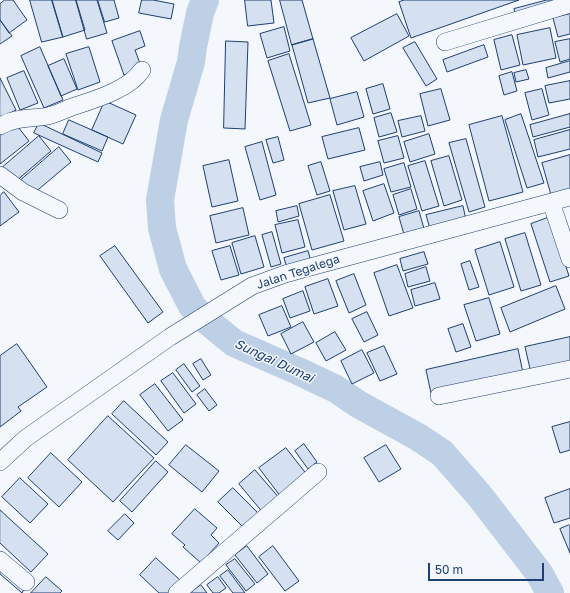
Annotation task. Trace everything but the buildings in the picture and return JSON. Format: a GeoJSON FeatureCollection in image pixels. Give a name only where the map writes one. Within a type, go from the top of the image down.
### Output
{"type":"FeatureCollection","features":[{"type":"Feature","properties":{"kind":"street"},"geometry":{"type":"LineString","coordinates":[[445,42],[570,4]]}},
{"type":"Feature","properties":{"kind":"street"},"geometry":{"type":"LineString","coordinates":[[0,126],[20,118],[49,116],[98,98],[132,81],[138,77],[142,70]]}},
{"type":"Feature","properties":{"kind":"street"},"geometry":{"type":"LineString","coordinates":[[0,175],[23,192],[59,210]]}},
{"type":"Feature","properties":{"kind":"street","name":"Jalan Tegalega"},"geometry":{"type":"LineString","coordinates":[[0,462],[26,438],[170,337],[252,286],[285,274],[570,197]]}},
{"type":"Feature","properties":{"kind":"street"},"geometry":{"type":"LineString","coordinates":[[551,202],[570,259]]}},
{"type":"Feature","properties":{"kind":"street"},"geometry":{"type":"LineString","coordinates":[[439,396],[570,369]]}},
{"type":"Feature","properties":{"kind":"street"},"geometry":{"type":"LineString","coordinates":[[177,593],[318,472]]}},
{"type":"Feature","properties":{"kind":"street"},"geometry":{"type":"LineString","coordinates":[[0,560],[26,582]]}},
{"type":"Feature","properties":{"kind":"waterway","name":"Sungai Dumai"},"geometry":{"type":"LineString","coordinates":[[205,0],[200,13],[191,62],[174,120],[160,200],[162,228],[173,269],[192,306],[201,316],[234,343],[336,389],[358,404],[418,437],[442,453],[479,495],[539,573],[550,593]]}}]}
